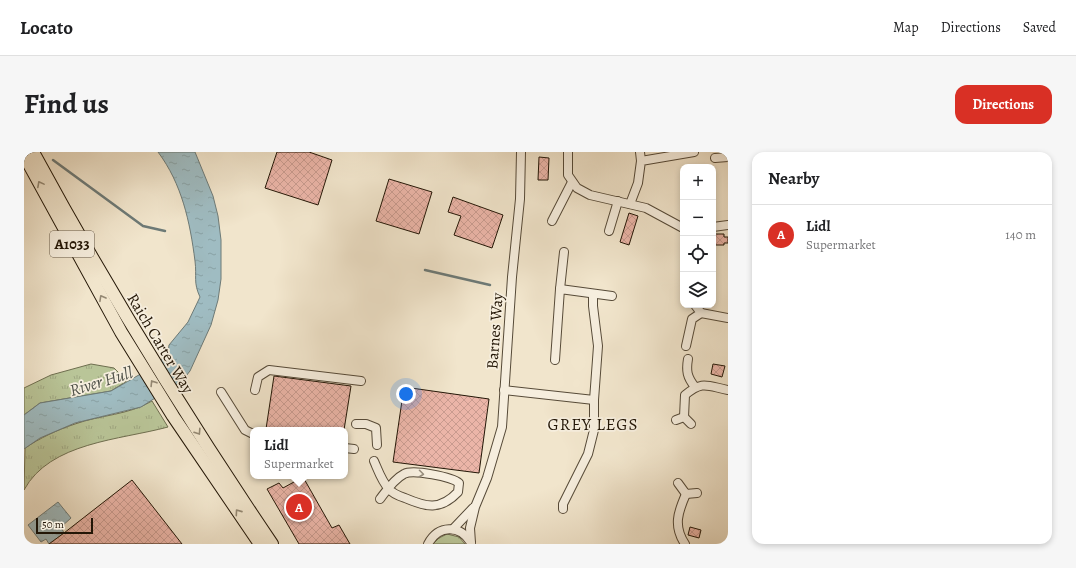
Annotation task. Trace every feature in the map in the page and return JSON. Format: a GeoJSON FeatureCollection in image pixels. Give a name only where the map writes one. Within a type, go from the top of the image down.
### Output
{"type":"FeatureCollection","features":[{"type":"Feature","properties":{"kind":"highway","name":"Raich Carter Way"},"geometry":{"type":"LineString","coordinates":[[33,152],[81,239],[127,317],[177,399],[272,544]]}},
{"type":"Feature","properties":{"kind":"highway","name":"Raich Carter Way"},"geometry":{"type":"LineString","coordinates":[[24,155],[121,332],[173,416],[260,544]]}},
{"type":"Feature","properties":{"kind":"street","name":"Barnes Way"},"geometry":{"type":"LineString","coordinates":[[471,544],[470,528],[475,507],[487,478],[502,427],[520,199],[521,152]]}},
{"type":"Feature","properties":{"kind":"street"},"geometry":{"type":"LineString","coordinates":[[568,152],[568,175],[577,188],[590,194],[646,208],[680,226]]}},
{"type":"Feature","properties":{"kind":"street"},"geometry":{"type":"LineString","coordinates":[[630,204],[638,183],[641,156],[694,152]]}},
{"type":"Feature","properties":{"kind":"street"},"geometry":{"type":"LineString","coordinates":[[715,158],[728,156]]}},
{"type":"Feature","properties":{"kind":"street"},"geometry":{"type":"LineString","coordinates":[[552,221],[572,182]]}},
{"type":"Feature","properties":{"kind":"street"},"geometry":{"type":"LineString","coordinates":[[609,231],[618,201]]}},
{"type":"Feature","properties":{"kind":"street"},"geometry":{"type":"LineString","coordinates":[[716,226],[728,224]]}},
{"type":"Feature","properties":{"kind":"street"},"geometry":{"type":"LineString","coordinates":[[555,360],[564,252]]}},
{"type":"Feature","properties":{"kind":"street"},"geometry":{"type":"LineString","coordinates":[[560,289],[612,296]]}},
{"type":"Feature","properties":{"kind":"street"},"geometry":{"type":"LineString","coordinates":[[562,509],[563,504],[588,454],[594,430],[594,400],[598,346],[593,294]]}},
{"type":"Feature","properties":{"kind":"street"},"geometry":{"type":"LineString","coordinates":[[697,308],[701,313],[728,318]]}},
{"type":"Feature","properties":{"kind":"street"},"geometry":{"type":"LineString","coordinates":[[686,346],[692,319],[701,313]]}},
{"type":"Feature","properties":{"kind":"street"},"geometry":{"type":"LineString","coordinates":[[688,359],[686,372],[689,380],[695,387]]}},
{"type":"Feature","properties":{"kind":"street"},"geometry":{"type":"LineString","coordinates":[[255,390],[258,377],[269,370],[361,382]]}},
{"type":"Feature","properties":{"kind":"street"},"geometry":{"type":"LineString","coordinates":[[691,424],[680,419],[685,395],[700,384],[728,390]]}},
{"type":"Feature","properties":{"kind":"street"},"geometry":{"type":"LineString","coordinates":[[504,390],[594,400]]}},
{"type":"Feature","properties":{"kind":"street"},"geometry":{"type":"LineString","coordinates":[[221,392],[245,430],[250,434]]}},
{"type":"Feature","properties":{"kind":"street"},"geometry":{"type":"LineString","coordinates":[[356,424],[366,424],[376,428],[377,445]]}},
{"type":"Feature","properties":{"kind":"street"},"geometry":{"type":"LineString","coordinates":[[348,448],[354,449]]}},
{"type":"Feature","properties":{"kind":"street"},"geometry":{"type":"LineString","coordinates":[[374,462],[388,489],[423,506],[431,507],[445,502],[454,495],[459,488],[459,484],[450,479],[413,472],[405,474],[388,489],[380,499]]}},
{"type":"Feature","properties":{"kind":"street"},"geometry":{"type":"LineString","coordinates":[[678,483],[686,494]]}},
{"type":"Feature","properties":{"kind":"street"},"geometry":{"type":"LineString","coordinates":[[686,494],[697,493]]}},
{"type":"Feature","properties":{"kind":"street"},"geometry":{"type":"LineString","coordinates":[[685,544],[680,536],[677,515],[686,494]]}},
{"type":"Feature","properties":{"kind":"street","name":"Barnes Way"},"geometry":{"type":"LineString","coordinates":[[453,529],[475,507]]}},
{"type":"Feature","properties":{"kind":"street"},"geometry":{"type":"LineString","coordinates":[[428,544],[436,533],[441,530],[453,529],[464,534],[471,544]]}},
{"type":"Feature","properties":{"kind":"green space"},"geometry":{"type":"Polygon","coordinates":[[[91,364],[114,368],[127,381],[111,391],[40,403],[24,415],[24,388],[51,375],[91,364]]]}},
{"type":"Feature","properties":{"kind":"green space"},"geometry":{"type":"Polygon","coordinates":[[[152,401],[168,427],[88,445],[68,452],[51,462],[36,474],[24,490],[25,448],[68,426],[124,412],[143,406],[152,401]]]}},
{"type":"Feature","properties":{"kind":"green space"},"geometry":{"type":"Polygon","coordinates":[[[447,534],[459,537],[465,544],[433,544],[439,538],[447,534]]]}},
{"type":"Feature","properties":{"kind":"water"},"geometry":{"type":"Polygon","coordinates":[[[158,152],[195,152],[213,196],[218,216],[221,240],[221,279],[218,300],[211,325],[190,371],[182,381],[141,407],[75,423],[40,438],[24,449],[24,415],[40,403],[111,391],[151,368],[168,354],[169,345],[188,322],[200,297],[196,283],[195,261],[184,204],[173,177],[158,152]]]}},
{"type":"Feature","properties":{"kind":"water"},"geometry":{"type":"Polygon","coordinates":[[[58,502],[71,518],[61,527],[64,533],[49,544],[46,539],[41,542],[28,525],[58,502]]]}},
{"type":"Feature","properties":{"kind":"building"},"geometry":{"type":"Polygon","coordinates":[[[277,152],[309,152],[332,160],[318,205],[265,188],[277,152]]]}},
{"type":"Feature","properties":{"kind":"building"},"geometry":{"type":"Polygon","coordinates":[[[539,157],[549,158],[548,180],[538,180],[539,157]]]}},
{"type":"Feature","properties":{"kind":"building"},"geometry":{"type":"Polygon","coordinates":[[[389,179],[432,192],[419,234],[376,221],[389,179]]]}},
{"type":"Feature","properties":{"kind":"building"},"geometry":{"type":"Polygon","coordinates":[[[453,197],[503,215],[492,248],[454,235],[461,216],[448,212],[453,197]]]}},
{"type":"Feature","properties":{"kind":"building"},"geometry":{"type":"Polygon","coordinates":[[[629,213],[638,216],[629,245],[620,242],[629,213]]]}},
{"type":"Feature","properties":{"kind":"building"},"geometry":{"type":"Polygon","coordinates":[[[716,234],[724,234],[724,237],[728,237],[728,243],[724,243],[724,245],[716,245],[716,234]]]}},
{"type":"Feature","properties":{"kind":"building"},"geometry":{"type":"Polygon","coordinates":[[[713,364],[725,366],[722,377],[711,374],[713,364]]]}},
{"type":"Feature","properties":{"kind":"building"},"geometry":{"type":"Polygon","coordinates":[[[274,376],[351,386],[344,427],[266,427],[274,376]]]}},
{"type":"Feature","properties":{"kind":"building"},"geometry":{"type":"Polygon","coordinates":[[[404,387],[489,399],[479,473],[393,462],[404,387]]]}},
{"type":"Feature","properties":{"kind":"building"},"geometry":{"type":"Polygon","coordinates":[[[299,479],[304,479],[332,528],[339,525],[350,544],[299,544],[267,489],[279,483],[283,488],[299,479]]]}},
{"type":"Feature","properties":{"kind":"building"},"geometry":{"type":"Polygon","coordinates":[[[132,480],[182,544],[49,544],[64,533],[132,480]]]}},
{"type":"Feature","properties":{"kind":"building"},"geometry":{"type":"Polygon","coordinates":[[[690,527],[701,530],[699,538],[688,535],[690,527]]]}},
{"type":"Feature","properties":{"kind":"waterway"},"geometry":{"type":"LineString","coordinates":[[53,160],[143,226],[165,231]]}},
{"type":"Feature","properties":{"kind":"waterway"},"geometry":{"type":"LineString","coordinates":[[425,270],[490,285]]}},
{"type":"Feature","properties":{"kind":"place","name":"Lidl"},"geometry":{"type":"Point","coordinates":[299,507]}},
{"type":"Feature","properties":{"kind":"district","name":"GREY LEGS"},"geometry":{"type":"Point","coordinates":[593,424]}},
{"type":"Feature","properties":{"kind":"water label","name":"River Hull"},"geometry":{"type":"Point","coordinates":[101,381]}}]}
